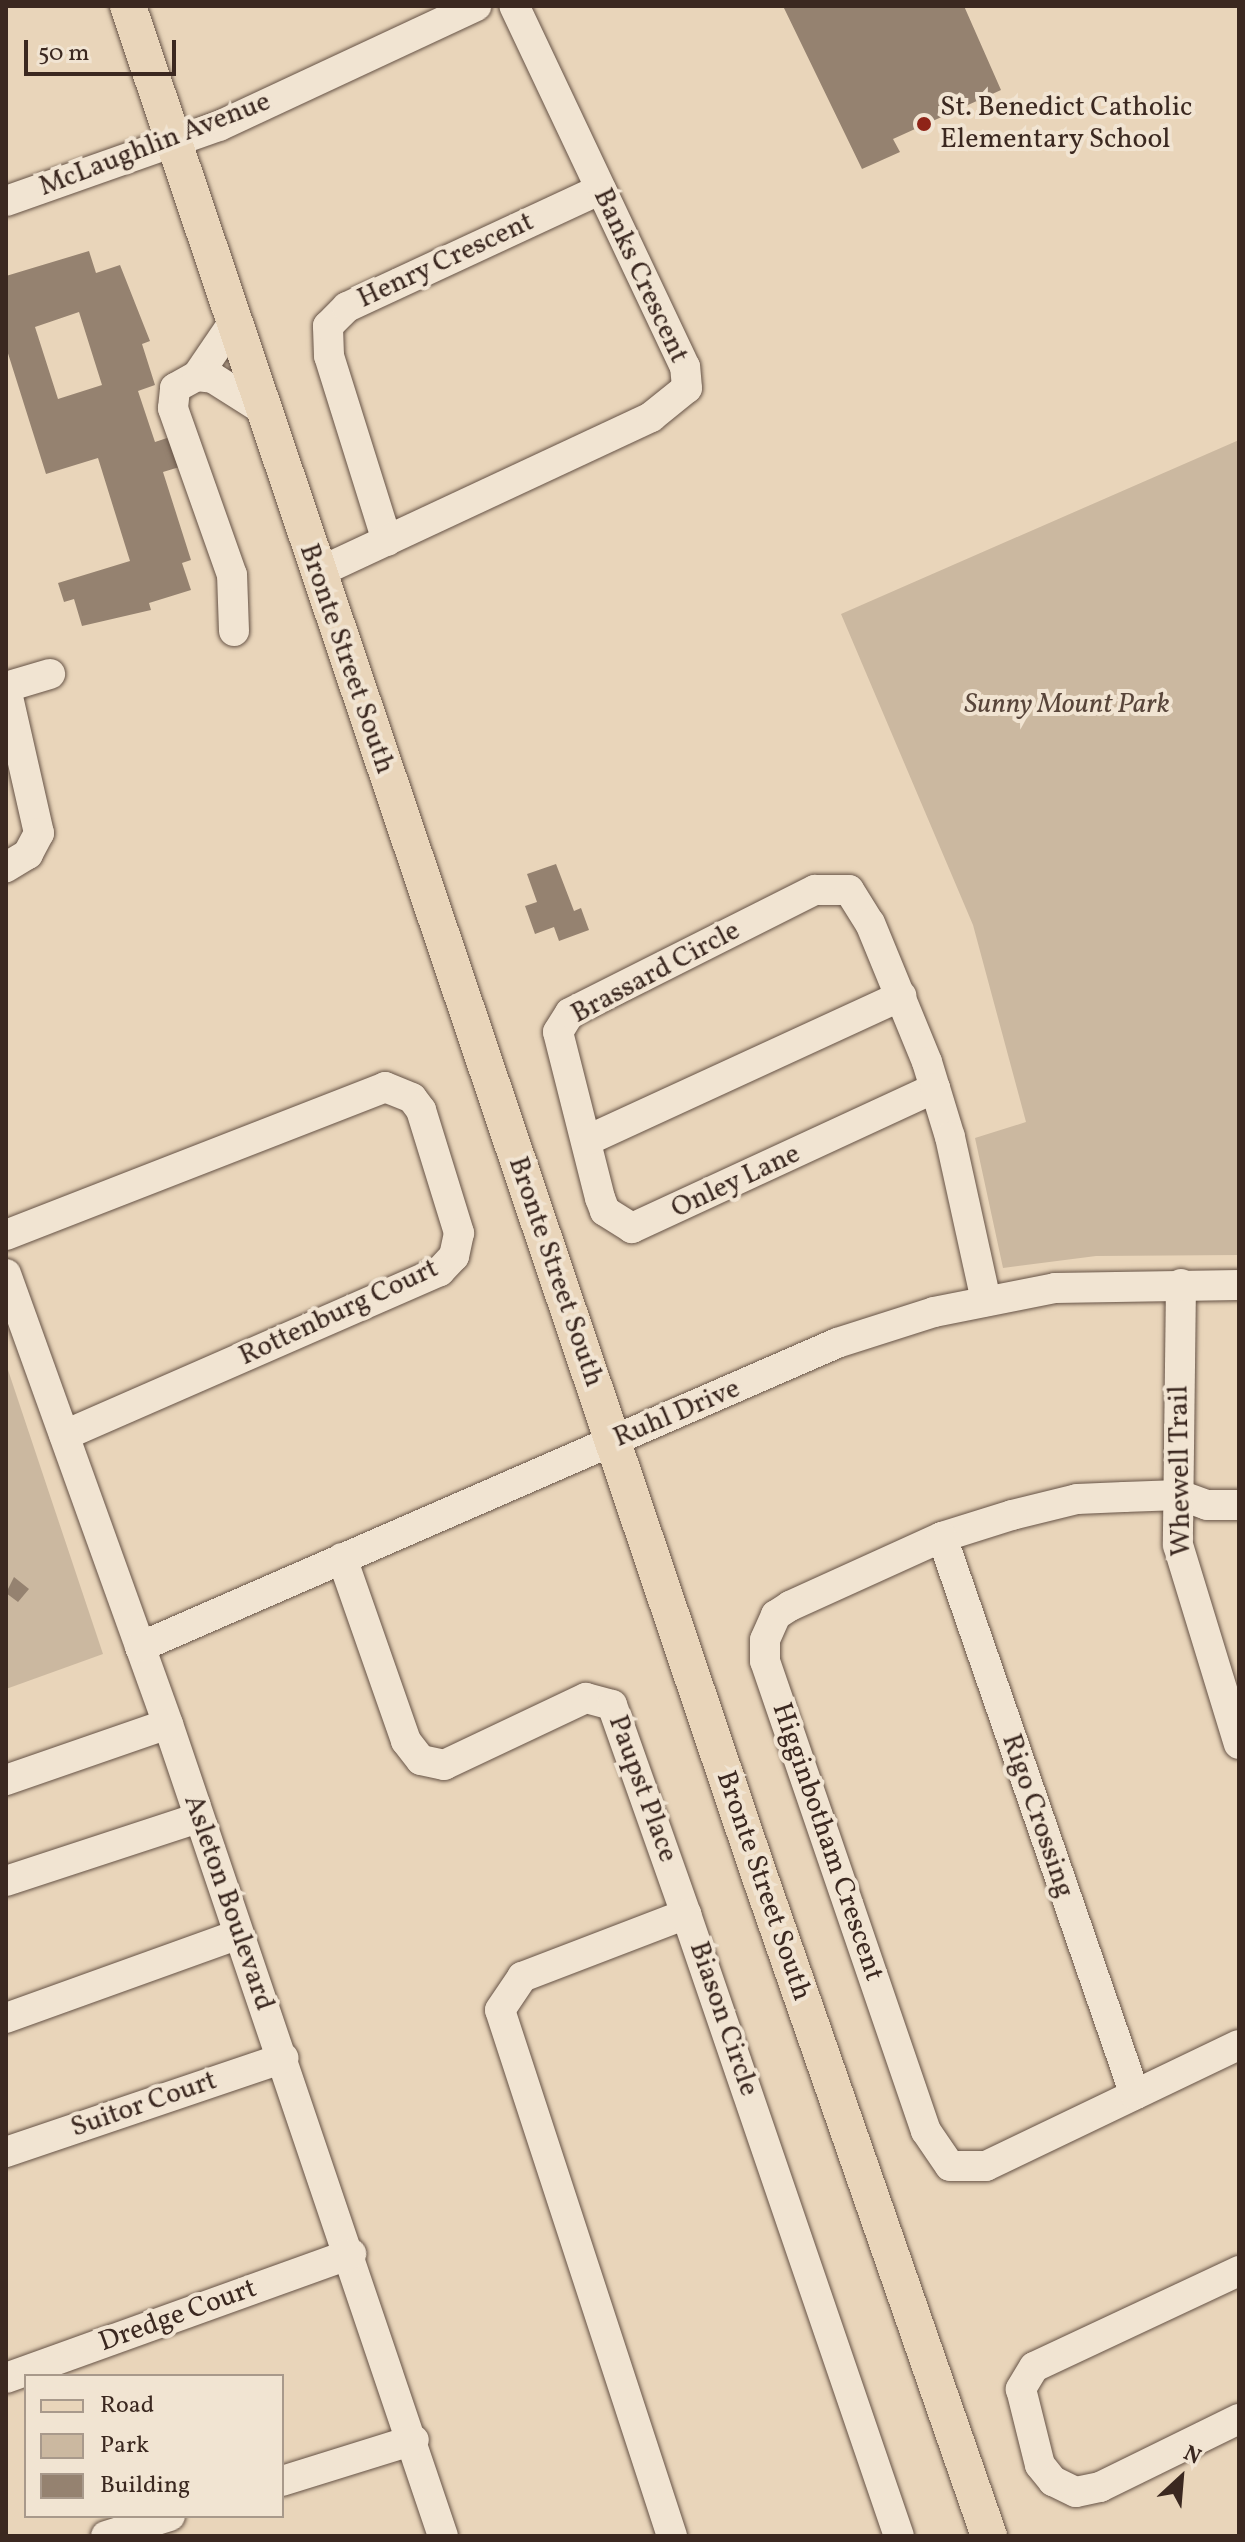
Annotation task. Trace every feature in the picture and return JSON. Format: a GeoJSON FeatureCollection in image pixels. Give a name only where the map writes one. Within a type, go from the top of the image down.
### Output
{"type":"FeatureCollection","features":[{"type":"Feature","properties":{"kind":"main road","name":"Bronte Street South"},"geometry":{"type":"LineString","coordinates":[[128,6],[612,1442],[989,2536]]}},
{"type":"Feature","properties":{"kind":"street","name":"McLaughlin Avenue"},"geometry":{"type":"LineString","coordinates":[[6,201],[174,143],[476,6]]}},
{"type":"Feature","properties":{"kind":"street","name":"Banks Crescent"},"geometry":{"type":"LineString","coordinates":[[317,573],[651,417],[683,394],[685,367],[514,6]]}},
{"type":"Feature","properties":{"kind":"street","name":"Henry Crescent"},"geometry":{"type":"LineString","coordinates":[[387,541],[329,356],[328,326],[347,307],[599,190]]}},
{"type":"Feature","properties":{"kind":"street"},"geometry":{"type":"LineString","coordinates":[[233,323],[197,376],[175,388],[173,408],[232,575],[234,631]]}},
{"type":"Feature","properties":{"kind":"street"},"geometry":{"type":"LineString","coordinates":[[197,376],[213,378],[262,409]]}},
{"type":"Feature","properties":{"kind":"street"},"geometry":{"type":"LineString","coordinates":[[6,867],[28,854],[39,833],[6,688],[50,674]]}},
{"type":"Feature","properties":{"kind":"street","name":"Brassard Circle"},"geometry":{"type":"LineString","coordinates":[[588,1140],[558,1032],[570,1013],[815,890],[849,890],[862,905],[901,996],[935,1088],[986,1301]]}},
{"type":"Feature","properties":{"kind":"street"},"geometry":{"type":"LineString","coordinates":[[588,1140],[901,996]]}},
{"type":"Feature","properties":{"kind":"street","name":"Rottenburg Court"},"geometry":{"type":"LineString","coordinates":[[6,1235],[385,1087],[412,1098],[421,1110],[459,1233],[454,1256],[440,1271],[64,1435]]}},
{"type":"Feature","properties":{"kind":"street","name":"Onley Lane"},"geometry":{"type":"LineString","coordinates":[[588,1140],[605,1211],[632,1228],[935,1088]]}},
{"type":"Feature","properties":{"kind":"street","name":"Asleton Boulevard"},"geometry":{"type":"LineString","coordinates":[[6,1274],[168,1724],[237,1935],[283,2058],[414,2440],[443,2536]]}},
{"type":"Feature","properties":{"kind":"street","name":"Whewell Trail"},"geometry":{"type":"LineString","coordinates":[[1181,1284],[1179,1495],[1183,1577],[1236,1727]]}},
{"type":"Feature","properties":{"kind":"street","name":"Ruhl Drive"},"geometry":{"type":"LineString","coordinates":[[140,1647],[837,1343],[986,1301],[1055,1288],[1239,1285]]}},
{"type":"Feature","properties":{"kind":"street","name":"Higginbotham Crescent"},"geometry":{"type":"LineString","coordinates":[[1239,1505],[1207,1505],[1179,1495],[1077,1499],[942,1537],[790,1606],[776,1615],[765,1640],[765,1661],[936,2153],[967,2170],[1239,2045]]}},
{"type":"Feature","properties":{"kind":"street","name":"Rigo Crossing"},"geometry":{"type":"LineString","coordinates":[[942,1537],[1135,2095]]}},
{"type":"Feature","properties":{"kind":"street","name":"Paupst Place"},"geometry":{"type":"LineString","coordinates":[[342,1558],[406,1741],[421,1760],[444,1765],[586,1698],[612,1705],[686,1914]]}},
{"type":"Feature","properties":{"kind":"street"},"geometry":{"type":"LineString","coordinates":[[6,1780],[168,1724]]}},
{"type":"Feature","properties":{"kind":"street"},"geometry":{"type":"LineString","coordinates":[[6,1881],[198,1818]]}},
{"type":"Feature","properties":{"kind":"street","name":"Biason Circle"},"geometry":{"type":"LineString","coordinates":[[672,2536],[500,2010],[522,1977],[686,1914],[899,2536]]}},
{"type":"Feature","properties":{"kind":"street"},"geometry":{"type":"LineString","coordinates":[[6,2018],[237,1935]]}},
{"type":"Feature","properties":{"kind":"street","name":"Suitor Court"},"geometry":{"type":"LineString","coordinates":[[6,2152],[283,2058]]}},
{"type":"Feature","properties":{"kind":"street","name":"Dredge Court"},"geometry":{"type":"LineString","coordinates":[[6,2378],[351,2254]]}},
{"type":"Feature","properties":{"kind":"street"},"geometry":{"type":"LineString","coordinates":[[1239,2271],[1034,2367],[1021,2389],[1040,2465],[1053,2481],[1076,2492],[1100,2487],[1239,2419]]}},
{"type":"Feature","properties":{"kind":"street"},"geometry":{"type":"LineString","coordinates":[[284,2480],[414,2440]]}},
{"type":"Feature","properties":{"kind":"street"},"geometry":{"type":"LineString","coordinates":[[106,2536],[164,2518]]}},
{"type":"Feature","properties":{"kind":"green space","name":"Sunny Mount Park"},"geometry":{"type":"Polygon","coordinates":[[[1239,440],[1239,1255],[1096,1256],[1003,1268],[975,1138],[1026,1122],[973,925],[841,614],[1239,440]]]}},
{"type":"Feature","properties":{"kind":"green space"},"geometry":{"type":"Polygon","coordinates":[[[6,1364],[103,1654],[6,1689],[6,1364]]]}},
{"type":"Feature","properties":{"kind":"building"},"geometry":{"type":"Polygon","coordinates":[[[783,6],[964,6],[1001,90],[893,139],[900,152],[862,169],[783,6]]]}},
{"type":"Feature","properties":{"kind":"building"},"geometry":{"type":"Polygon","coordinates":[[[89,251],[96,273],[120,265],[150,341],[142,344],[155,385],[138,391],[155,442],[176,435],[186,465],[163,472],[191,560],[182,563],[191,590],[149,603],[151,610],[82,626],[74,599],[64,602],[58,583],[130,561],[98,458],[46,474],[6,347],[6,276],[89,251]],[[79,312],[35,327],[58,399],[102,385],[79,312]]]}},
{"type":"Feature","properties":{"kind":"building"},"geometry":{"type":"Polygon","coordinates":[[[556,864],[574,911],[581,908],[589,930],[559,941],[554,927],[535,934],[525,906],[537,902],[527,874],[556,864]]]}},
{"type":"Feature","properties":{"kind":"building"},"geometry":{"type":"Polygon","coordinates":[[[14,1577],[29,1589],[18,1602],[6,1593],[14,1577]]]}},
{"type":"Feature","properties":{"kind":"place","name":"St. Benedict Catholic Elementary School"},"geometry":{"type":"Point","coordinates":[924,124]}}]}
